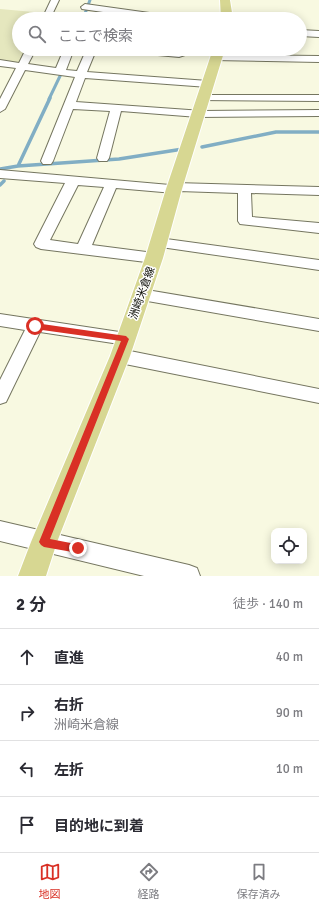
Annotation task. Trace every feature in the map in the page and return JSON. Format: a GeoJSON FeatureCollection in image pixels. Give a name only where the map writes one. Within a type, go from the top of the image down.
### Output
{"type":"FeatureCollection","features":[{"type":"Feature","properties":{"kind":"main road"},"geometry":{"type":"LineString","coordinates":[[225,0],[226,12]]}},
{"type":"Feature","properties":{"kind":"main road","name":"洲崎米倉線"},"geometry":{"type":"LineString","coordinates":[[32,576],[44,542],[123,348],[157,251],[175,188],[217,56]]}},
{"type":"Feature","properties":{"kind":"street"},"geometry":{"type":"LineString","coordinates":[[49,12],[55,0]]}},
{"type":"Feature","properties":{"kind":"street"},"geometry":{"type":"LineString","coordinates":[[86,7],[121,12]]}},
{"type":"Feature","properties":{"kind":"street"},"geometry":{"type":"LineString","coordinates":[[307,33],[319,34]]}},
{"type":"Feature","properties":{"kind":"street"},"geometry":{"type":"LineString","coordinates":[[0,109],[27,56]]}},
{"type":"Feature","properties":{"kind":"street"},"geometry":{"type":"LineString","coordinates":[[60,72],[66,56]]}},
{"type":"Feature","properties":{"kind":"street"},"geometry":{"type":"LineString","coordinates":[[47,161],[89,56]]}},
{"type":"Feature","properties":{"kind":"street"},"geometry":{"type":"LineString","coordinates":[[258,56],[319,59]]}},
{"type":"Feature","properties":{"kind":"street"},"geometry":{"type":"LineString","coordinates":[[0,63],[82,75],[202,102],[319,113]]}},
{"type":"Feature","properties":{"kind":"street"},"geometry":{"type":"LineString","coordinates":[[69,105],[116,108],[202,102],[319,98]]}},
{"type":"Feature","properties":{"kind":"street"},"geometry":{"type":"LineString","coordinates":[[103,158],[116,108]]}},
{"type":"Feature","properties":{"kind":"street"},"geometry":{"type":"LineString","coordinates":[[0,174],[72,181],[175,188],[319,191]]}},
{"type":"Feature","properties":{"kind":"street"},"geometry":{"type":"LineString","coordinates":[[72,181],[41,244],[83,249],[157,251],[319,265]]}},
{"type":"Feature","properties":{"kind":"street"},"geometry":{"type":"LineString","coordinates":[[83,249],[111,184]]}},
{"type":"Feature","properties":{"kind":"street"},"geometry":{"type":"LineString","coordinates":[[244,189],[245,220],[319,228]]}},
{"type":"Feature","properties":{"kind":"street"},"geometry":{"type":"LineString","coordinates":[[141,295],[319,325]]}},
{"type":"Feature","properties":{"kind":"street"},"geometry":{"type":"LineString","coordinates":[[0,320],[35,326],[319,396]]}},
{"type":"Feature","properties":{"kind":"street"},"geometry":{"type":"LineString","coordinates":[[0,396],[35,326]]}},
{"type":"Feature","properties":{"kind":"street"},"geometry":{"type":"LineString","coordinates":[[0,531],[44,542],[78,548],[189,576]]}},
{"type":"Feature","properties":{"kind":"green space"},"geometry":{"type":"Polygon","coordinates":[[[0,9],[34,12],[12,12],[12,56],[23,56],[20,61],[14,63],[0,61],[0,9]]]}},
{"type":"Feature","properties":{"kind":"waterway"},"geometry":{"type":"LineString","coordinates":[[86,12],[90,0]]}},
{"type":"Feature","properties":{"kind":"waterway"},"geometry":{"type":"LineString","coordinates":[[49,99],[61,74]]}},
{"type":"Feature","properties":{"kind":"waterway"},"geometry":{"type":"LineString","coordinates":[[18,166],[50,98]]}},
{"type":"Feature","properties":{"kind":"waterway"},"geometry":{"type":"LineString","coordinates":[[202,147],[276,132],[319,132]]}},
{"type":"Feature","properties":{"kind":"waterway"},"geometry":{"type":"LineString","coordinates":[[18,166],[119,159],[183,149]]}},
{"type":"Feature","properties":{"kind":"waterway"},"geometry":{"type":"LineString","coordinates":[[0,169],[18,166]]}},
{"type":"Feature","properties":{"kind":"waterway"},"geometry":{"type":"LineString","coordinates":[[0,185],[4,181]]}},
{"type":"Feature","properties":{"kind":"route"},"geometry":{"type":"LineString","coordinates":[[35,326],[126,339],[44,542],[78,548]]}}]}
